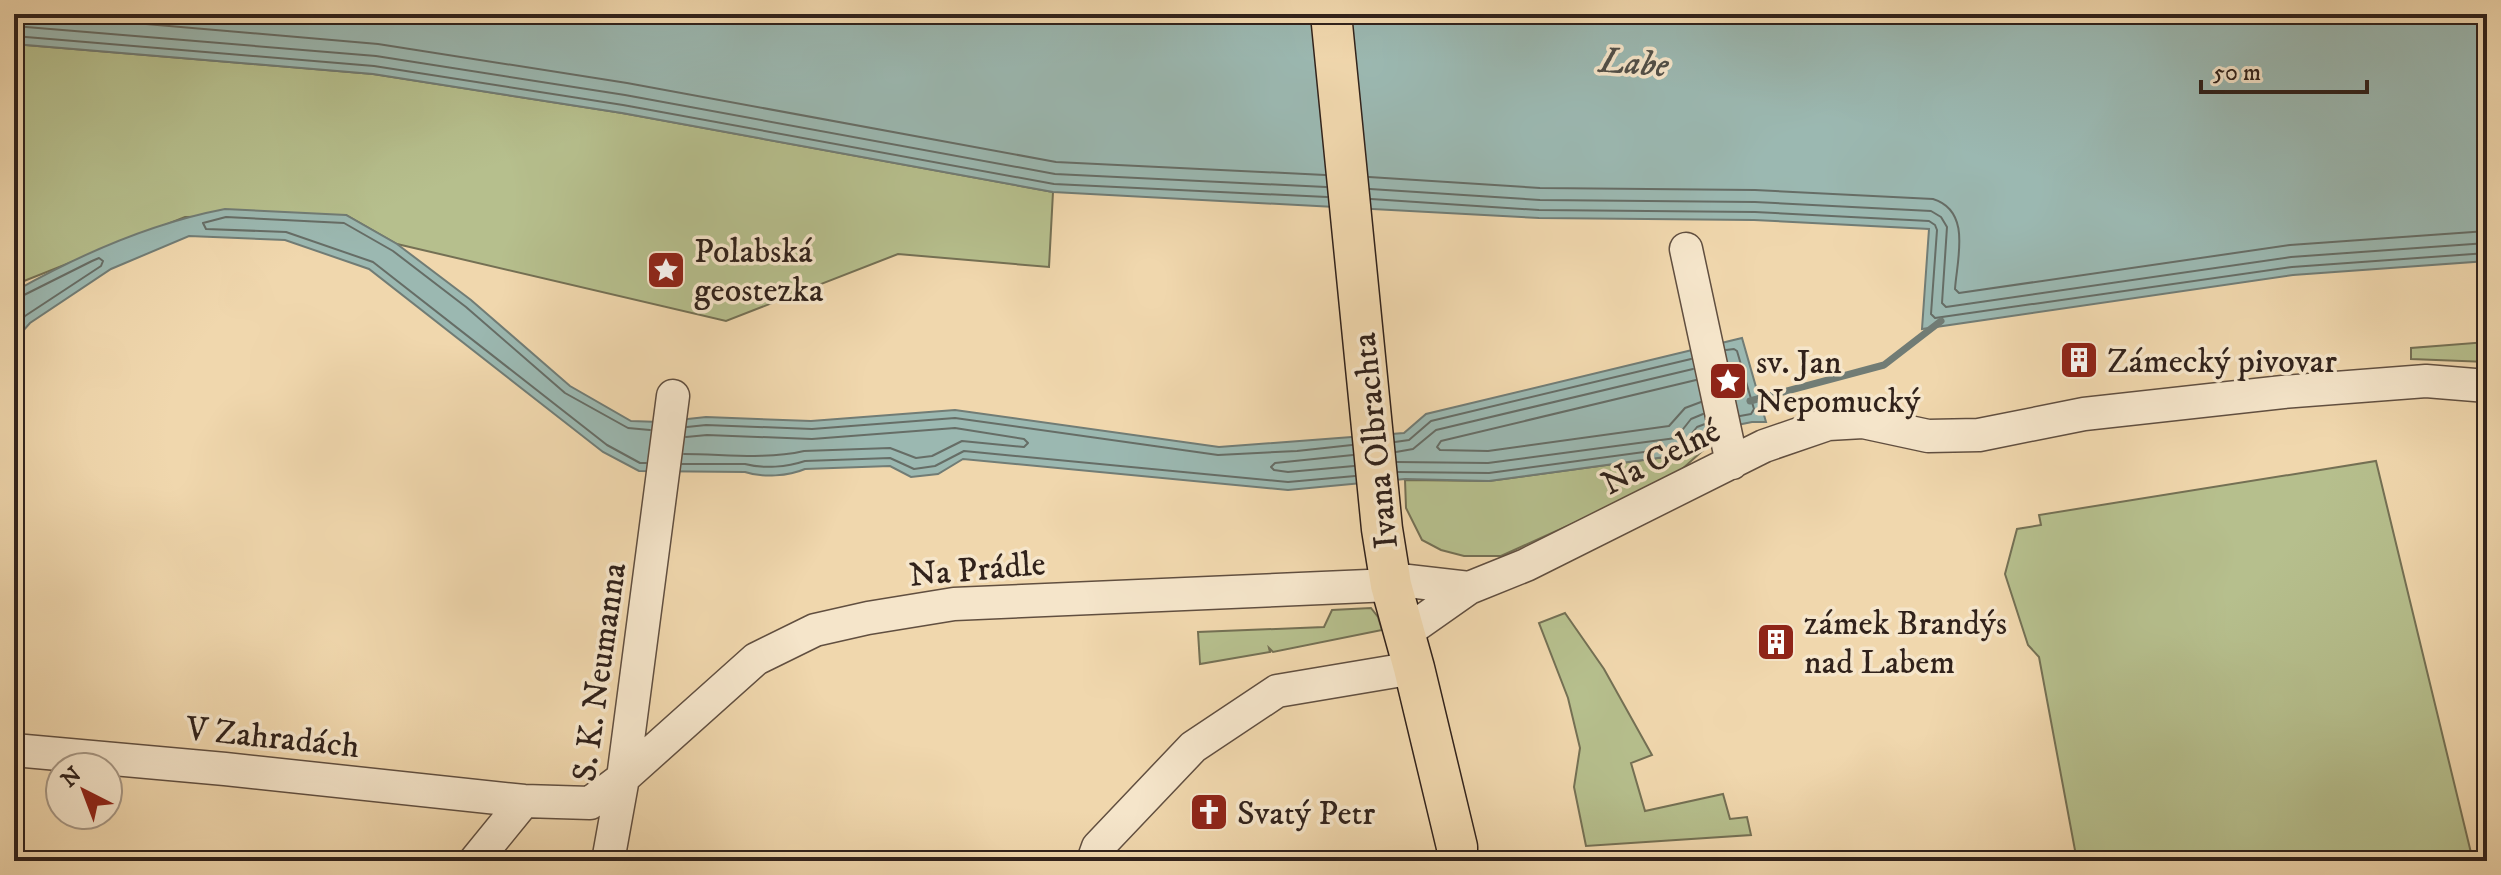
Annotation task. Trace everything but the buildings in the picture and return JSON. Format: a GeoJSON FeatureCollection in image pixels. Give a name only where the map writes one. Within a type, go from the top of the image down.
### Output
{"type":"FeatureCollection","features":[{"type":"Feature","properties":{"kind":"main road","name":"Ivana Olbrachta"},"geometry":{"type":"LineString","coordinates":[[1331,14],[1378,502],[1391,585],[1457,847],[1457,861]]}},
{"type":"Feature","properties":{"kind":"street"},"geometry":{"type":"LineString","coordinates":[[1686,249],[1728,449]]}},
{"type":"Feature","properties":{"kind":"street","name":"Na Celné"},"geometry":{"type":"LineString","coordinates":[[1410,651],[1469,588],[1526,565],[1728,449],[1764,446],[1828,424],[1863,422],[1928,436],[1979,435],[2084,414],[2207,401],[2426,381],[2487,386]]}},
{"type":"Feature","properties":{"kind":"street","name":"S. K. Neumanna"},"geometry":{"type":"LineString","coordinates":[[608,861],[623,778],[673,396]]}},
{"type":"Feature","properties":{"kind":"street","name":"Na Prádle"},"geometry":{"type":"LineString","coordinates":[[524,801],[590,803],[623,778],[756,659],[815,630],[868,618],[954,604],[1391,585],[1408,581],[1469,588]]}},
{"type":"Feature","properties":{"kind":"street"},"geometry":{"type":"LineString","coordinates":[[1093,861],[1098,847],[1193,747],[1277,691],[1410,651]]}},
{"type":"Feature","properties":{"kind":"street","name":"V Zahradách"},"geometry":{"type":"LineString","coordinates":[[14,750],[524,801]]}},
{"type":"Feature","properties":{"kind":"street"},"geometry":{"type":"LineString","coordinates":[[475,861],[524,801]]}},
{"type":"Feature","properties":{"kind":"green space"},"geometry":{"type":"Polygon","coordinates":[[[14,44],[373,74],[622,113],[1053,192],[1049,267],[898,254],[726,321],[397,244],[346,215],[185,217],[14,285],[14,44]]]}},
{"type":"Feature","properties":{"kind":"green space"},"geometry":{"type":"Polygon","coordinates":[[[2487,342],[2487,362],[2411,359],[2411,348],[2487,342]]]}},
{"type":"Feature","properties":{"kind":"green space"},"geometry":{"type":"Polygon","coordinates":[[[1703,432],[1709,445],[1671,479],[1501,556],[1464,556],[1441,550],[1422,540],[1406,508],[1405,480],[1489,481],[1687,454],[1703,432]]]}},
{"type":"Feature","properties":{"kind":"green space"},"geometry":{"type":"Polygon","coordinates":[[[2376,461],[2473,861],[2077,861],[2039,657],[2028,645],[2005,574],[2017,529],[2041,525],[2039,515],[2376,461]]]}},
{"type":"Feature","properties":{"kind":"green space"},"geometry":{"type":"Polygon","coordinates":[[[1371,608],[1382,630],[1273,652],[1269,648],[1270,652],[1200,664],[1198,632],[1324,627],[1332,610],[1371,608]]]}},
{"type":"Feature","properties":{"kind":"green space"},"geometry":{"type":"Polygon","coordinates":[[[1565,613],[1604,669],[1652,755],[1631,763],[1645,811],[1723,794],[1730,819],[1747,817],[1751,835],[1586,846],[1574,787],[1580,748],[1568,698],[1539,623],[1565,613]]]}},
{"type":"Feature","properties":{"kind":"water","name":"Labe"},"geometry":{"type":"Polygon","coordinates":[[[14,14],[2487,14],[2487,261],[2293,275],[1922,329],[1929,229],[1754,220],[1539,218],[1053,192],[622,113],[373,74],[14,44],[14,14]]]}},
{"type":"Feature","properties":{"kind":"water"},"geometry":{"type":"Polygon","coordinates":[[[225,209],[346,215],[397,244],[471,300],[570,386],[631,421],[660,422],[706,417],[811,421],[955,410],[1219,447],[1404,433],[1426,414],[1742,338],[1766,422],[1703,432],[1687,454],[1489,481],[1405,479],[1288,490],[963,459],[938,474],[911,477],[890,466],[805,469],[775,475],[639,471],[603,452],[369,269],[285,240],[189,236],[111,269],[30,323],[14,341],[14,293],[17,290],[118,241],[171,222],[225,209]]]}},
{"type":"Feature","properties":{"kind":"waterway"},"geometry":{"type":"LineString","coordinates":[[1750,401],[1884,365],[1941,321]]}},
{"type":"Feature","properties":{"kind":"place","name":"Polabská geostezka"},"geometry":{"type":"Point","coordinates":[666,270]}},
{"type":"Feature","properties":{"kind":"place","name":"Zámecký pivovar"},"geometry":{"type":"Point","coordinates":[2079,360]}},
{"type":"Feature","properties":{"kind":"place","name":"sv. Jan Nepomucký"},"geometry":{"type":"Point","coordinates":[1728,381]}},
{"type":"Feature","properties":{"kind":"place","name":"zámek Brandýs nad Labem"},"geometry":{"type":"Point","coordinates":[1776,642]}},
{"type":"Feature","properties":{"kind":"place","name":"Svatý Petr"},"geometry":{"type":"Point","coordinates":[1209,812]}}]}
